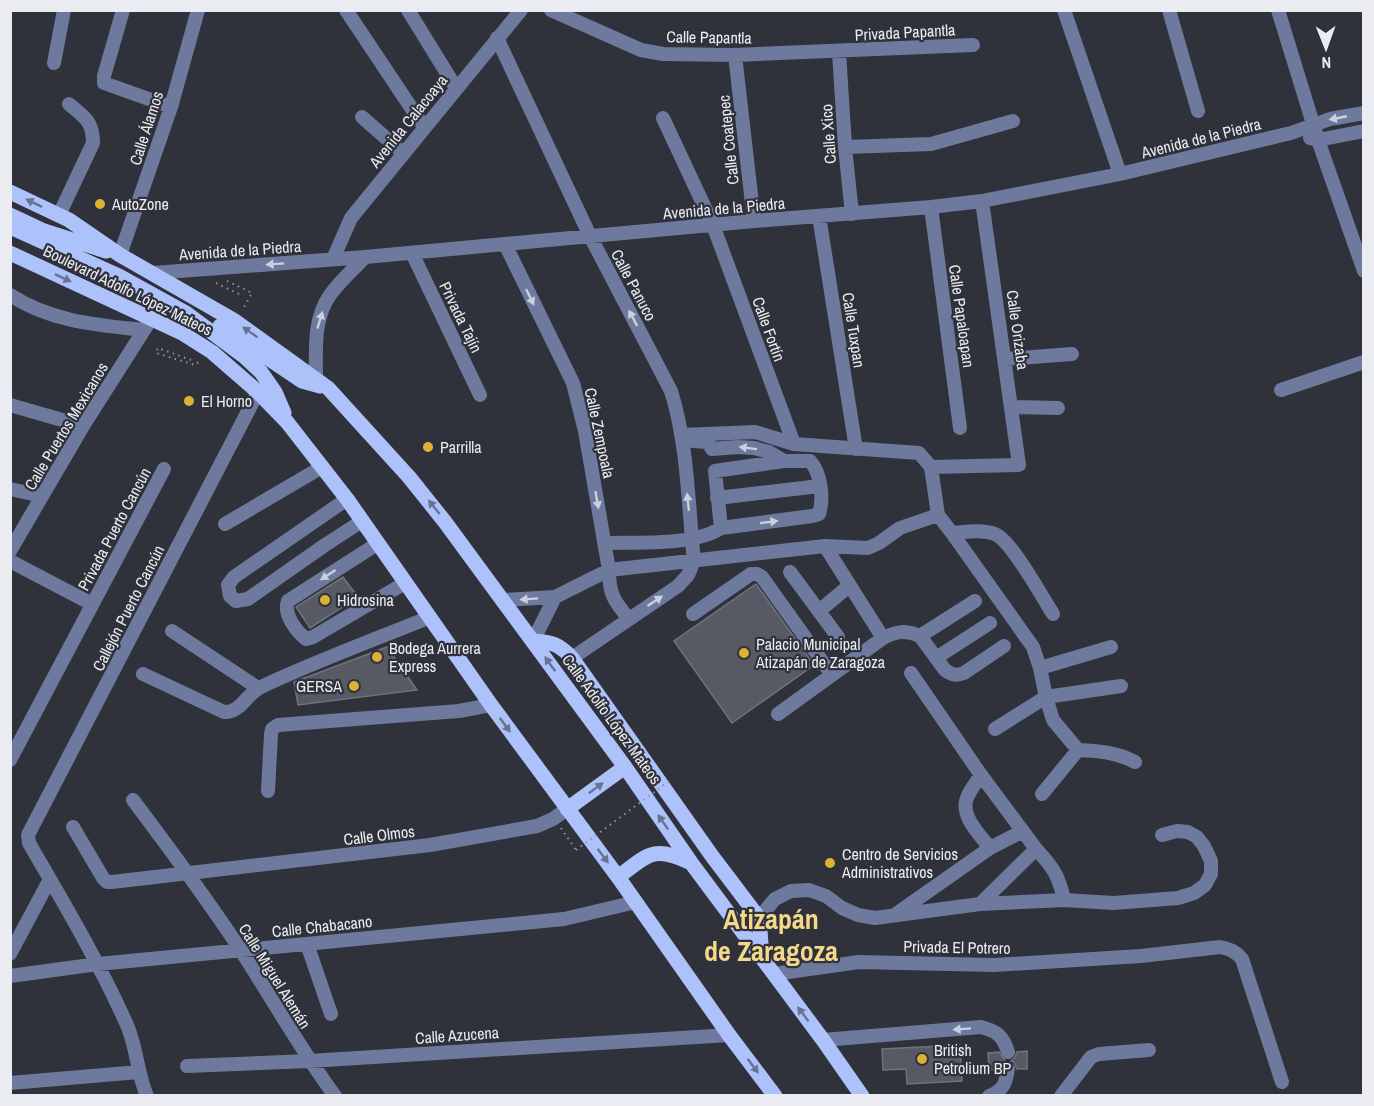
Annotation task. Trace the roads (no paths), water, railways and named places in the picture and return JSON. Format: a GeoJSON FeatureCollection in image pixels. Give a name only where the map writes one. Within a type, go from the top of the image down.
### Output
{"type":"FeatureCollection","features":[{"type":"Feature","properties":{"kind":"main road","name":"Boulevard Adolfo López Mateos"},"geometry":{"type":"LineString","coordinates":[[10,192],[69,220],[120,255],[235,321],[309,379]]}},
{"type":"Feature","properties":{"kind":"main road","name":"Boulevard Adolfo López Mateos"},"geometry":{"type":"LineString","coordinates":[[10,215],[44,231],[120,255]]}},
{"type":"Feature","properties":{"kind":"main road","name":"Boulevard Adolfo López Mateos"},"geometry":{"type":"LineString","coordinates":[[10,226],[119,276],[186,313],[245,357],[261,372],[275,392],[287,422]]}},
{"type":"Feature","properties":{"kind":"main road","name":"Boulevard Adolfo López Mateos"},"geometry":{"type":"LineString","coordinates":[[10,253],[148,325],[182,333],[212,352],[258,392],[287,422]]}},
{"type":"Feature","properties":{"kind":"main road"},"geometry":{"type":"LineString","coordinates":[[153,273],[225,331],[309,379]]}},
{"type":"Feature","properties":{"kind":"main road"},"geometry":{"type":"LineString","coordinates":[[309,379],[293,382],[286,388],[287,422],[346,499],[491,705],[618,877],[729,1035],[775,1095]]}},
{"type":"Feature","properties":{"kind":"main road","name":"Calle Adolfo López Mateos"},"geometry":{"type":"LineString","coordinates":[[309,379],[328,388],[409,477],[504,600],[692,864],[862,1095]]}},
{"type":"Feature","properties":{"kind":"main road"},"geometry":{"type":"LineString","coordinates":[[533,641],[550,642],[563,648],[572,658],[712,856],[759,918],[762,957]]}},
{"type":"Feature","properties":{"kind":"main road"},"geometry":{"type":"LineString","coordinates":[[567,809],[625,767]]}},
{"type":"Feature","properties":{"kind":"main road"},"geometry":{"type":"LineString","coordinates":[[618,877],[652,854],[663,852],[692,864]]}},
{"type":"Feature","properties":{"kind":"main road"},"geometry":{"type":"LineString","coordinates":[[712,856],[726,910]]}},
{"type":"Feature","properties":{"kind":"street"},"geometry":{"type":"LineString","coordinates":[[54,63],[64,10]]}},
{"type":"Feature","properties":{"kind":"street"},"geometry":{"type":"LineString","coordinates":[[123,10],[104,82],[111,87],[171,107]]}},
{"type":"Feature","properties":{"kind":"street","name":"Calle Álamos"},"geometry":{"type":"LineString","coordinates":[[120,255],[171,107],[198,10]]}},
{"type":"Feature","properties":{"kind":"street"},"geometry":{"type":"LineString","coordinates":[[346,10],[424,128]]}},
{"type":"Feature","properties":{"kind":"street"},"geometry":{"type":"LineString","coordinates":[[408,10],[456,88]]}},
{"type":"Feature","properties":{"kind":"street","name":"Calle Papantla"},"geometry":{"type":"LineString","coordinates":[[551,10],[641,50],[663,54],[735,55],[839,52]]}},
{"type":"Feature","properties":{"kind":"street"},"geometry":{"type":"LineString","coordinates":[[1064,10],[1120,174]]}},
{"type":"Feature","properties":{"kind":"street"},"geometry":{"type":"LineString","coordinates":[[1169,10],[1198,111]]}},
{"type":"Feature","properties":{"kind":"street"},"geometry":{"type":"LineString","coordinates":[[1278,10],[1318,140],[1364,271]]}},
{"type":"Feature","properties":{"kind":"street","name":"Avenida Calacoaya"},"geometry":{"type":"LineString","coordinates":[[333,259],[351,218],[514,14]]}},
{"type":"Feature","properties":{"kind":"street","name":"Calle Panuco"},"geometry":{"type":"LineString","coordinates":[[497,38],[590,236],[671,392],[678,413],[682,438],[694,561]]}},
{"type":"Feature","properties":{"kind":"street","name":"Privada Papantla"},"geometry":{"type":"LineString","coordinates":[[839,52],[973,45]]}},
{"type":"Feature","properties":{"kind":"street","name":"Calle Xico"},"geometry":{"type":"LineString","coordinates":[[839,52],[852,214]]}},
{"type":"Feature","properties":{"kind":"street","name":"Calle Coatepec"},"geometry":{"type":"LineString","coordinates":[[735,55],[754,221]]}},
{"type":"Feature","properties":{"kind":"street"},"geometry":{"type":"LineString","coordinates":[[59,215],[93,143],[93,131],[89,121],[69,104]]}},
{"type":"Feature","properties":{"kind":"street","name":"Avenida de la Piedra"},"geometry":{"type":"LineString","coordinates":[[153,273],[365,257],[982,201],[1120,174],[1364,113]]}},
{"type":"Feature","properties":{"kind":"street"},"geometry":{"type":"LineString","coordinates":[[362,117],[403,153]]}},
{"type":"Feature","properties":{"kind":"street","name":"Calle Fortín"},"geometry":{"type":"LineString","coordinates":[[663,118],[713,225],[794,444]]}},
{"type":"Feature","properties":{"kind":"street"},"geometry":{"type":"LineString","coordinates":[[845,147],[931,144],[1013,121]]}},
{"type":"Feature","properties":{"kind":"street"},"geometry":{"type":"LineString","coordinates":[[1318,140],[1364,131]]}},
{"type":"Feature","properties":{"kind":"street","name":"Avenida de la Piedra"},"geometry":{"type":"LineString","coordinates":[[1291,133],[1318,140]]}},
{"type":"Feature","properties":{"kind":"street","name":"Calle Orizaba"},"geometry":{"type":"LineString","coordinates":[[931,467],[1019,465],[1006,359],[982,201]]}},
{"type":"Feature","properties":{"kind":"street","name":"Calle Papaloapan"},"geometry":{"type":"LineString","coordinates":[[931,207],[960,428]]}},
{"type":"Feature","properties":{"kind":"street","name":"Calle Tuxpan"},"geometry":{"type":"LineString","coordinates":[[819,216],[856,449]]}},
{"type":"Feature","properties":{"kind":"street","name":"Calle Zempoala"},"geometry":{"type":"LineString","coordinates":[[505,244],[573,383],[583,423],[609,570],[609,586],[612,597],[629,619]]}},
{"type":"Feature","properties":{"kind":"street","name":"Privada Tajín"},"geometry":{"type":"LineString","coordinates":[[412,252],[480,395]]}},
{"type":"Feature","properties":{"kind":"street"},"geometry":{"type":"LineString","coordinates":[[309,379],[321,315],[330,296],[365,257]]}},
{"type":"Feature","properties":{"kind":"street"},"geometry":{"type":"LineString","coordinates":[[10,295],[28,306],[72,321],[148,325]]}},
{"type":"Feature","properties":{"kind":"street","name":"Calle Puertos Mexicanos"},"geometry":{"type":"LineString","coordinates":[[10,551],[83,426],[148,325]]}},
{"type":"Feature","properties":{"kind":"street"},"geometry":{"type":"LineString","coordinates":[[1006,359],[1072,354]]}},
{"type":"Feature","properties":{"kind":"street"},"geometry":{"type":"LineString","coordinates":[[1281,390],[1364,362]]}},
{"type":"Feature","properties":{"kind":"street","name":"Callejón Puerto Cancún"},"geometry":{"type":"LineString","coordinates":[[50,879],[27,839],[258,392]]}},
{"type":"Feature","properties":{"kind":"street"},"geometry":{"type":"LineString","coordinates":[[10,405],[83,426]]}},
{"type":"Feature","properties":{"kind":"street"},"geometry":{"type":"LineString","coordinates":[[1012,406],[1058,408]]}},
{"type":"Feature","properties":{"kind":"street"},"geometry":{"type":"LineString","coordinates":[[682,438],[755,432],[794,444],[919,453],[931,467],[938,515],[1032,647],[1040,668],[1053,720],[1078,750],[1121,754],[1135,762]]}},
{"type":"Feature","properties":{"kind":"street"},"geometry":{"type":"LineString","coordinates":[[682,438],[708,442],[712,449],[721,528]]}},
{"type":"Feature","properties":{"kind":"street"},"geometry":{"type":"LineString","coordinates":[[712,449],[754,448],[769,452],[784,461]]}},
{"type":"Feature","properties":{"kind":"street"},"geometry":{"type":"LineString","coordinates":[[604,543],[692,539],[711,534],[721,528],[812,516],[819,514],[822,506],[816,467],[810,460],[784,461],[715,471]]}},
{"type":"Feature","properties":{"kind":"street"},"geometry":{"type":"LineString","coordinates":[[225,524],[322,467]]}},
{"type":"Feature","properties":{"kind":"street","name":"Privada Puerto Cancún"},"geometry":{"type":"LineString","coordinates":[[10,760],[164,469]]}},
{"type":"Feature","properties":{"kind":"street"},"geometry":{"type":"LineString","coordinates":[[717,498],[820,486]]}},
{"type":"Feature","properties":{"kind":"street"},"geometry":{"type":"LineString","coordinates":[[10,489],[42,496]]}},
{"type":"Feature","properties":{"kind":"street"},"geometry":{"type":"LineString","coordinates":[[346,499],[234,577],[228,585],[230,596],[236,601],[248,599],[362,522]]}},
{"type":"Feature","properties":{"kind":"street"},"geometry":{"type":"LineString","coordinates":[[504,600],[555,597],[609,570],[825,546],[868,548],[900,528],[938,515]]}},
{"type":"Feature","properties":{"kind":"street"},"geometry":{"type":"LineString","coordinates":[[952,533],[982,531],[997,535],[1008,545],[1053,614]]}},
{"type":"Feature","properties":{"kind":"street"},"geometry":{"type":"LineString","coordinates":[[377,544],[288,602],[286,607],[288,615],[300,634],[306,639],[313,637],[405,583]]}},
{"type":"Feature","properties":{"kind":"street"},"geometry":{"type":"LineString","coordinates":[[825,546],[883,638]]}},
{"type":"Feature","properties":{"kind":"street"},"geometry":{"type":"LineString","coordinates":[[10,561],[92,604]]}},
{"type":"Feature","properties":{"kind":"street"},"geometry":{"type":"LineString","coordinates":[[572,658],[678,586],[688,575],[694,561]]}},
{"type":"Feature","properties":{"kind":"street"},"geometry":{"type":"LineString","coordinates":[[790,572],[838,637]]}},
{"type":"Feature","properties":{"kind":"street"},"geometry":{"type":"LineString","coordinates":[[693,614],[751,574],[757,574],[762,577],[832,675]]}},
{"type":"Feature","properties":{"kind":"street"},"geometry":{"type":"LineString","coordinates":[[819,611],[849,586]]}},
{"type":"Feature","properties":{"kind":"street"},"geometry":{"type":"LineString","coordinates":[[533,641],[555,597]]}},
{"type":"Feature","properties":{"kind":"street"},"geometry":{"type":"LineString","coordinates":[[920,636],[975,601]]}},
{"type":"Feature","properties":{"kind":"street"},"geometry":{"type":"LineString","coordinates":[[143,674],[224,712],[236,710],[258,688],[430,617]]}},
{"type":"Feature","properties":{"kind":"street"},"geometry":{"type":"LineString","coordinates":[[936,658],[990,622]]}},
{"type":"Feature","properties":{"kind":"street"},"geometry":{"type":"LineString","coordinates":[[172,631],[258,688]]}},
{"type":"Feature","properties":{"kind":"street"},"geometry":{"type":"LineString","coordinates":[[778,714],[883,638],[896,632],[908,631],[920,636],[945,670],[957,675],[964,673],[1004,646]]}},
{"type":"Feature","properties":{"kind":"street"},"geometry":{"type":"LineString","coordinates":[[1040,668],[1111,647]]}},
{"type":"Feature","properties":{"kind":"street"},"geometry":{"type":"LineString","coordinates":[[911,673],[1021,832],[1052,866],[1060,882],[1064,900]]}},
{"type":"Feature","properties":{"kind":"street"},"geometry":{"type":"LineString","coordinates":[[995,729],[1046,697],[1121,686]]}},
{"type":"Feature","properties":{"kind":"street"},"geometry":{"type":"LineString","coordinates":[[268,791],[271,734],[278,725],[459,711],[491,705]]}},
{"type":"Feature","properties":{"kind":"street"},"geometry":{"type":"LineString","coordinates":[[1042,794],[1078,750]]}},
{"type":"Feature","properties":{"kind":"street"},"geometry":{"type":"LineString","coordinates":[[981,775],[967,799],[966,808],[969,819],[990,848]]}},
{"type":"Feature","properties":{"kind":"street","name":"Calle Miguel Alemán"},"geometry":{"type":"LineString","coordinates":[[133,800],[189,874],[241,951],[309,1061],[335,1095]]}},
{"type":"Feature","properties":{"kind":"street","name":"Calle Olmos"},"geometry":{"type":"LineString","coordinates":[[73,827],[107,882],[430,845],[537,826],[567,809]]}},
{"type":"Feature","properties":{"kind":"street"},"geometry":{"type":"LineString","coordinates":[[759,918],[775,899],[791,891],[809,890],[826,896],[842,908],[858,915],[875,918],[981,904],[1064,900],[1114,903],[1178,898],[1194,893],[1205,885],[1211,874],[1211,861],[1204,846],[1197,837],[1188,832],[1177,831],[1162,835]]}},
{"type":"Feature","properties":{"kind":"street"},"geometry":{"type":"LineString","coordinates":[[893,916],[990,848],[1021,832]]}},
{"type":"Feature","properties":{"kind":"street"},"geometry":{"type":"LineString","coordinates":[[981,904],[1036,849]]}},
{"type":"Feature","properties":{"kind":"street"},"geometry":{"type":"LineString","coordinates":[[10,954],[50,879]]}},
{"type":"Feature","properties":{"kind":"street"},"geometry":{"type":"LineString","coordinates":[[50,879],[98,964],[128,1027],[147,1095]]}},
{"type":"Feature","properties":{"kind":"street","name":"Calle Chabacano"},"geometry":{"type":"LineString","coordinates":[[10,976],[98,964],[564,919],[636,902]]}},
{"type":"Feature","properties":{"kind":"street"},"geometry":{"type":"LineString","coordinates":[[307,944],[331,1014]]}},
{"type":"Feature","properties":{"kind":"street","name":"Privada El Potrero"},"geometry":{"type":"LineString","coordinates":[[774,974],[859,962],[984,966],[1141,956],[1220,947],[1236,952],[1242,959],[1282,1082]]}},
{"type":"Feature","properties":{"kind":"street"},"geometry":{"type":"LineString","coordinates":[[823,1040],[981,1027],[996,1031],[1004,1041],[1008,1052]]}},
{"type":"Feature","properties":{"kind":"street","name":"Calle Azucena"},"geometry":{"type":"LineString","coordinates":[[187,1066],[309,1061],[729,1035]]}},
{"type":"Feature","properties":{"kind":"street"},"geometry":{"type":"LineString","coordinates":[[1061,1095],[1091,1057],[1099,1054],[1149,1050]]}},
{"type":"Feature","properties":{"kind":"street"},"geometry":{"type":"LineString","coordinates":[[996,1095],[1004,1087],[1008,1069]]}},
{"type":"Feature","properties":{"kind":"street"},"geometry":{"type":"LineString","coordinates":[[10,1083],[139,1072]]}},
{"type":"Feature","properties":{"kind":"place","name":"AutoZone"},"geometry":{"type":"Point","coordinates":[100,204]}},
{"type":"Feature","properties":{"kind":"place","name":"El Horno"},"geometry":{"type":"Point","coordinates":[189,401]}},
{"type":"Feature","properties":{"kind":"place","name":"Parrilla"},"geometry":{"type":"Point","coordinates":[428,447]}},
{"type":"Feature","properties":{"kind":"place","name":"Hidrosina"},"geometry":{"type":"Point","coordinates":[325,600]}},
{"type":"Feature","properties":{"kind":"place","name":"Palacio Municipal Atizapán de Zaragoza"},"geometry":{"type":"Point","coordinates":[744,653]}},
{"type":"Feature","properties":{"kind":"place","name":"Bodega Aurrera Express"},"geometry":{"type":"Point","coordinates":[377,657]}},
{"type":"Feature","properties":{"kind":"place","name":"GERSA"},"geometry":{"type":"Point","coordinates":[354,686]}},
{"type":"Feature","properties":{"kind":"place","name":"Centro de Servicios Administrativos"},"geometry":{"type":"Point","coordinates":[830,863]}},
{"type":"Feature","properties":{"kind":"place","name":"British Petrolium BP"},"geometry":{"type":"Point","coordinates":[922,1059]}},
{"type":"Feature","properties":{"kind":"district","name":"Atizapán de Zaragoza"},"geometry":{"type":"Point","coordinates":[771,935]}}]}
